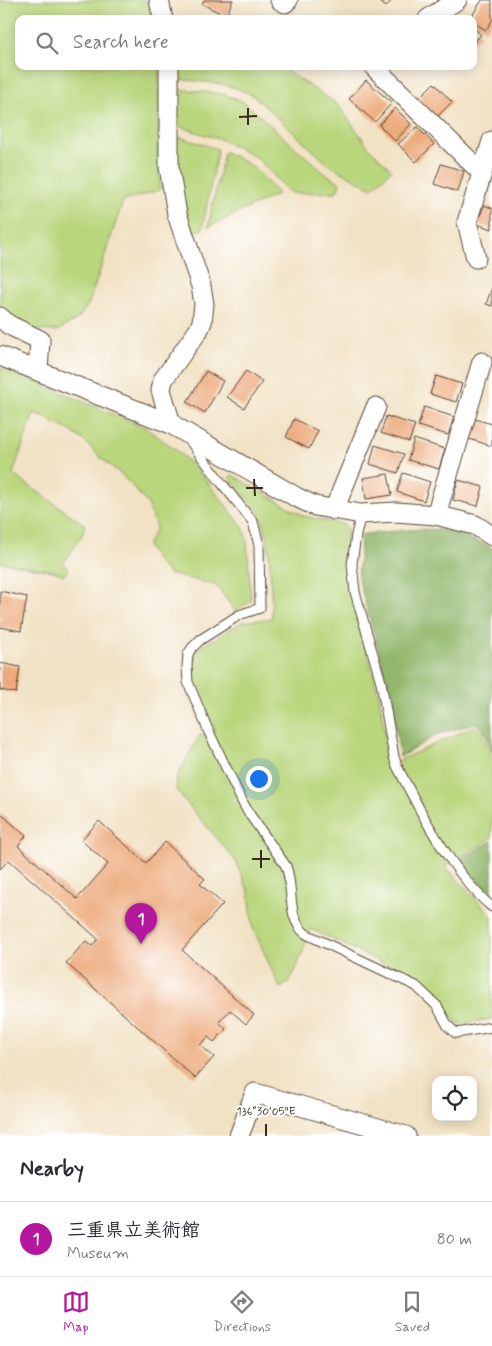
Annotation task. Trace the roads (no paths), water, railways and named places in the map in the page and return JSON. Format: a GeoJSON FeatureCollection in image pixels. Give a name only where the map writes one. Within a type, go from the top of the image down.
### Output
{"type":"FeatureCollection","features":[{"type":"Feature","properties":{"kind":"street"},"geometry":{"type":"LineString","coordinates":[[159,0],[162,15]]}},
{"type":"Feature","properties":{"kind":"street"},"geometry":{"type":"LineString","coordinates":[[280,0],[285,3],[288,0]]}},
{"type":"Feature","properties":{"kind":"street"},"geometry":{"type":"LineString","coordinates":[[434,15],[457,0]]}},
{"type":"Feature","properties":{"kind":"street"},"geometry":{"type":"LineString","coordinates":[[169,70],[169,168],[177,214],[201,286],[204,304],[202,322],[198,331],[163,380],[161,390],[178,428]]}},
{"type":"Feature","properties":{"kind":"street"},"geometry":{"type":"LineString","coordinates":[[376,70],[482,173]]}},
{"type":"Feature","properties":{"kind":"street"},"geometry":{"type":"LineString","coordinates":[[476,258],[467,222],[492,141]]}},
{"type":"Feature","properties":{"kind":"street"},"geometry":{"type":"LineString","coordinates":[[0,317],[9,324],[40,340],[38,371]]}},
{"type":"Feature","properties":{"kind":"street"},"geometry":{"type":"LineString","coordinates":[[0,356],[178,428],[296,497],[315,506],[361,514],[396,512],[436,515],[475,525],[492,536]]}},
{"type":"Feature","properties":{"kind":"street"},"geometry":{"type":"LineString","coordinates":[[436,515],[482,362]]}},
{"type":"Feature","properties":{"kind":"street"},"geometry":{"type":"LineString","coordinates":[[334,510],[376,407]]}},
{"type":"Feature","properties":{"kind":"street"},"geometry":{"type":"LineString","coordinates":[[239,1136],[255,1093],[406,1136]]}},
{"type":"Feature","properties":{"kind":"lane"},"geometry":{"type":"LineString","coordinates":[[178,428],[253,522],[259,545],[260,608],[239,615],[195,645],[187,658],[188,682],[208,730],[242,801],[286,866],[295,920],[306,934],[416,986],[437,1006],[448,1026],[456,1033],[492,1027]]}},
{"type":"Feature","properties":{"kind":"lane"},"geometry":{"type":"LineString","coordinates":[[361,514],[352,564],[356,592],[381,682],[397,766],[445,854],[483,900],[492,907]]}},
{"type":"Feature","properties":{"kind":"place","name":"三重県立美術館"},"geometry":{"type":"Point","coordinates":[141,944]}}]}
